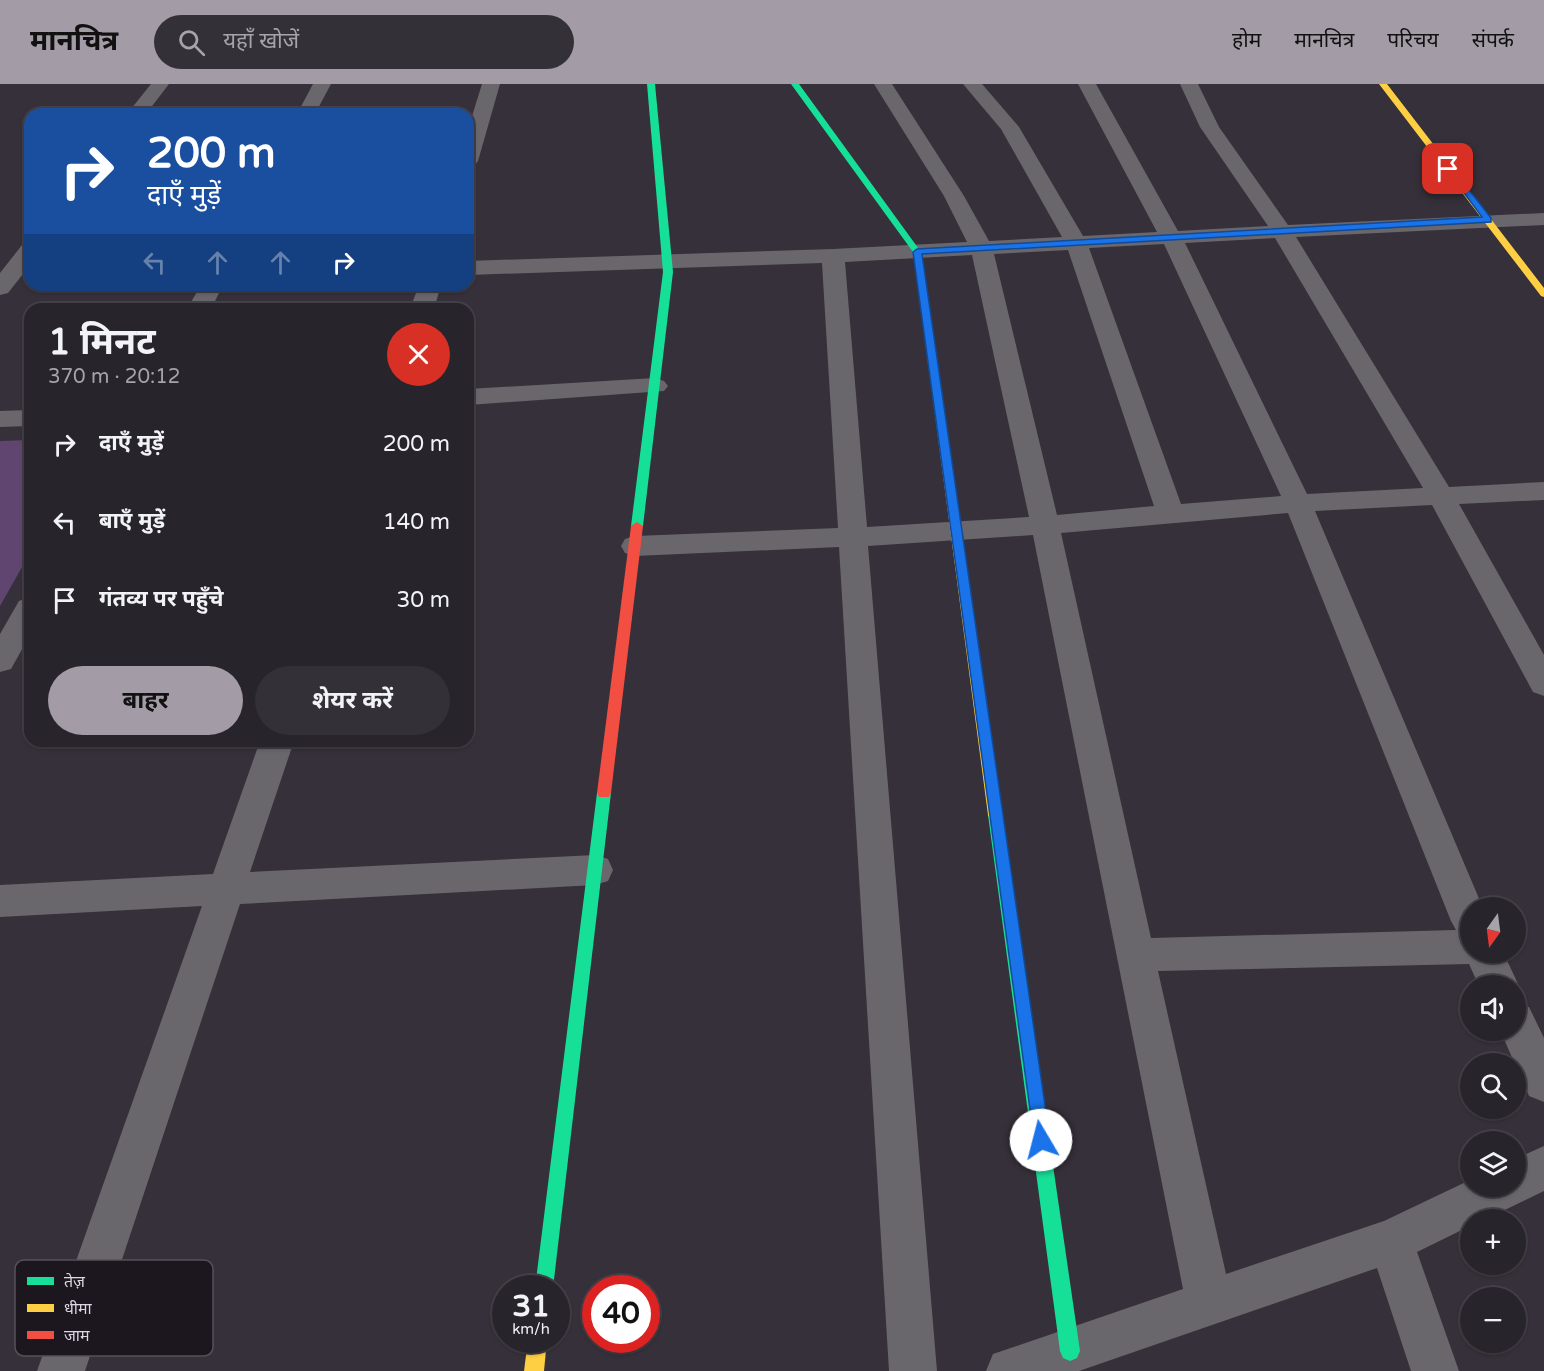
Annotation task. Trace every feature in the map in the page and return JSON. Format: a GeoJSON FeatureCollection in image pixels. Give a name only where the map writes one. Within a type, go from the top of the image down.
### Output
{"type":"FeatureCollection","features":[{"type":"Feature","properties":{"kind":"street"},"geometry":{"type":"LineString","coordinates":[[141,108],[159,84]]}},
{"type":"Feature","properties":{"kind":"street"},"geometry":{"type":"LineString","coordinates":[[309,108],[322,84]]}},
{"type":"Feature","properties":{"kind":"street"},"geometry":{"type":"LineString","coordinates":[[474,141],[491,84]]}},
{"type":"Feature","properties":{"kind":"street"},"geometry":{"type":"LineString","coordinates":[[546,1275],[669,262],[651,84]]}},
{"type":"Feature","properties":{"kind":"street"},"geometry":{"type":"LineString","coordinates":[[795,84],[917,252],[1070,1351]]}},
{"type":"Feature","properties":{"kind":"street"},"geometry":{"type":"LineString","coordinates":[[883,84],[954,196],[982,249],[1045,525],[1209,1303]]}},
{"type":"Feature","properties":{"kind":"street"},"geometry":{"type":"LineString","coordinates":[[972,84],[1009,127],[1077,244],[1170,512]]}},
{"type":"Feature","properties":{"kind":"street"},"geometry":{"type":"LineString","coordinates":[[1087,84],[1172,239],[1298,503],[1460,897]]}},
{"type":"Feature","properties":{"kind":"street"},"geometry":{"type":"LineString","coordinates":[[1189,84],[1210,127],[1282,231],[1440,494],[1544,684]]}},
{"type":"Feature","properties":{"kind":"street"},"geometry":{"type":"LineString","coordinates":[[1383,84],[1544,294]]}},
{"type":"Feature","properties":{"kind":"street"},"geometry":{"type":"LineString","coordinates":[[474,268],[833,256],[1488,220],[1544,219]]}},
{"type":"Feature","properties":{"kind":"street"},"geometry":{"type":"LineString","coordinates":[[833,256],[913,1371]]}},
{"type":"Feature","properties":{"kind":"street"},"geometry":{"type":"LineString","coordinates":[[2,285],[24,258]]}},
{"type":"Feature","properties":{"kind":"street"},"geometry":{"type":"LineString","coordinates":[[2,285],[24,283]]}},
{"type":"Feature","properties":{"kind":"street"},"geometry":{"type":"LineString","coordinates":[[474,397],[655,386]]}},
{"type":"Feature","properties":{"kind":"street"},"geometry":{"type":"LineString","coordinates":[[0,418],[24,418]]}},
{"type":"Feature","properties":{"kind":"street"},"geometry":{"type":"LineString","coordinates":[[635,546],[853,537],[1045,525],[1170,512],[1298,503],[1440,494],[1544,491]]}},
{"type":"Feature","properties":{"kind":"street"},"geometry":{"type":"LineString","coordinates":[[0,660],[16,621]]}},
{"type":"Feature","properties":{"kind":"street"},"geometry":{"type":"LineString","coordinates":[[99,1260],[275,747]]}},
{"type":"Feature","properties":{"kind":"street"},"geometry":{"type":"LineString","coordinates":[[0,901],[595,870]]}},
{"type":"Feature","properties":{"kind":"street"},"geometry":{"type":"LineString","coordinates":[[1134,955],[1460,947]]}},
{"type":"Feature","properties":{"kind":"street"},"geometry":{"type":"LineString","coordinates":[[1525,1041],[1544,1082]]}},
{"type":"Feature","properties":{"kind":"street"},"geometry":{"type":"LineString","coordinates":[[1526,1177],[1544,1168]]}},
{"type":"Feature","properties":{"kind":"street"},"geometry":{"type":"LineString","coordinates":[[1010,1371],[1391,1241],[1483,1197]]}},
{"type":"Feature","properties":{"kind":"street"},"geometry":{"type":"LineString","coordinates":[[1391,1241],[1435,1371]]}},
{"type":"Feature","properties":{"kind":"street"},"geometry":{"type":"LineString","coordinates":[[534,1371],[536,1353]]}},
{"type":"Feature","properties":{"kind":"street"},"geometry":{"type":"LineString","coordinates":[[61,1371],[66,1356]]}},
{"type":"Feature","properties":{"kind":"shaded area"},"geometry":{"type":"Polygon","coordinates":[[[24,440],[24,564],[0,606],[0,441],[24,440]]]}},
{"type":"Feature","properties":{"kind":"traffic: fast"},"geometry":{"type":"LineString","coordinates":[[637,526],[668,272],[651,84]]}},
{"type":"Feature","properties":{"kind":"traffic: fast"},"geometry":{"type":"LineString","coordinates":[[795,84],[917,252],[942,430]]}},
{"type":"Feature","properties":{"kind":"traffic: fast"},"geometry":{"type":"LineString","coordinates":[[546,1275],[604,793]]}},
{"type":"Feature","properties":{"kind":"traffic: fast"},"geometry":{"type":"LineString","coordinates":[[995,815],[1070,1351]]}},
{"type":"Feature","properties":{"kind":"traffic: slow"},"geometry":{"type":"LineString","coordinates":[[1383,84],[1544,294]]}},
{"type":"Feature","properties":{"kind":"traffic: slow"},"geometry":{"type":"LineString","coordinates":[[942,430],[995,815]]}},
{"type":"Feature","properties":{"kind":"traffic: slow"},"geometry":{"type":"LineString","coordinates":[[534,1371],[536,1353]]}},
{"type":"Feature","properties":{"kind":"traffic: jam"},"geometry":{"type":"LineString","coordinates":[[604,793],[637,526]]}},
{"type":"Feature","properties":{"kind":"route"},"geometry":{"type":"LineString","coordinates":[[1041,1140],[917,252],[1488,220],[1448,169]]}}]}
